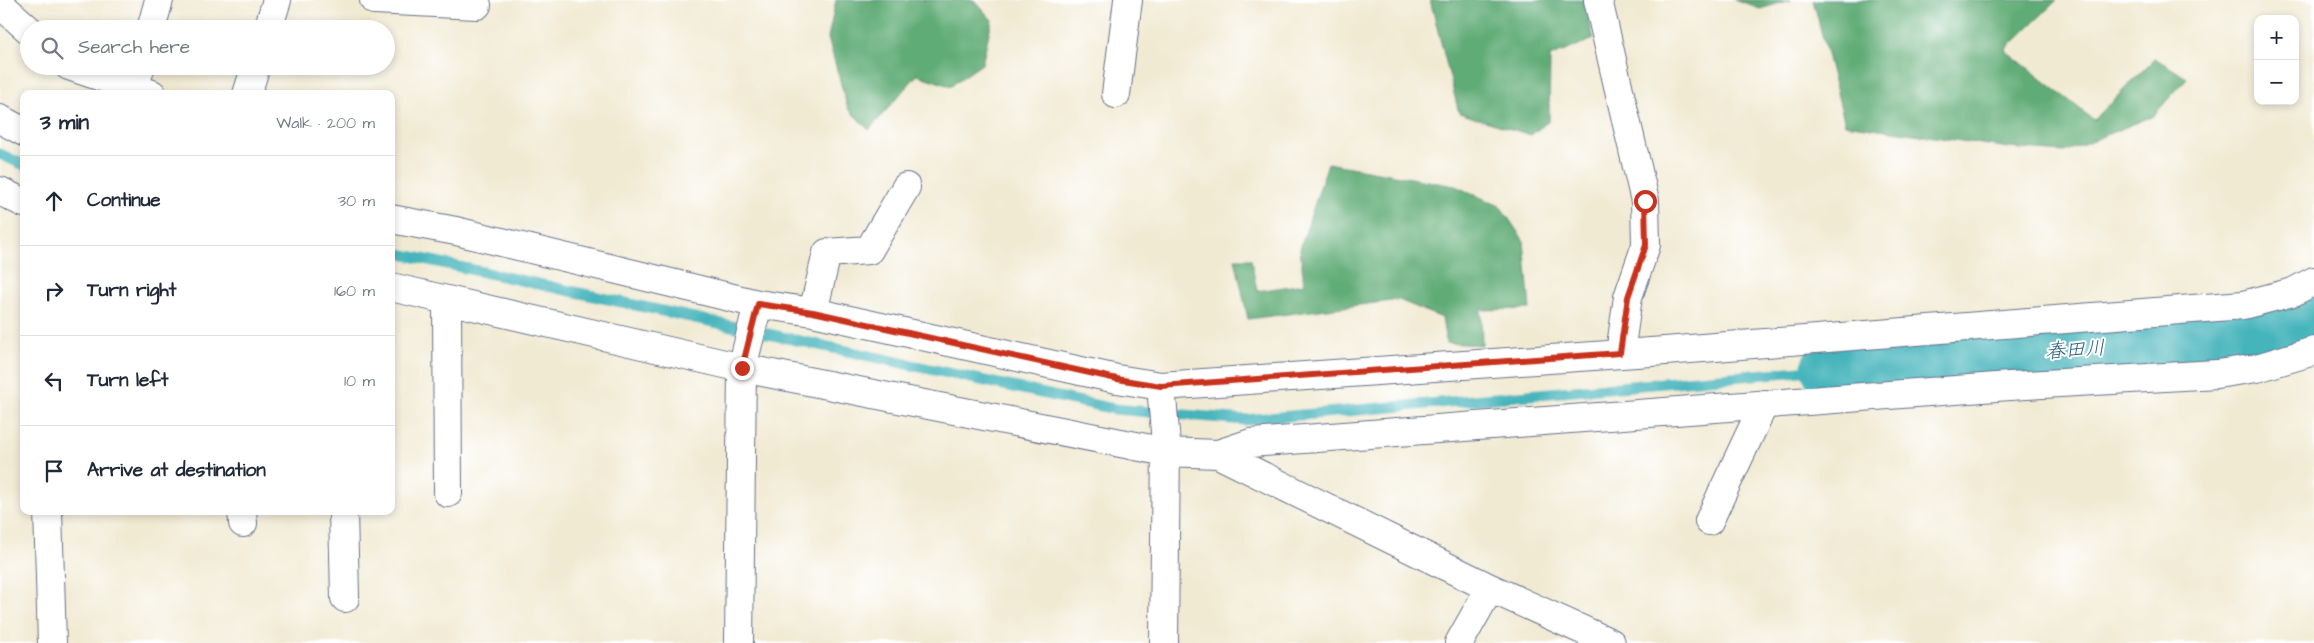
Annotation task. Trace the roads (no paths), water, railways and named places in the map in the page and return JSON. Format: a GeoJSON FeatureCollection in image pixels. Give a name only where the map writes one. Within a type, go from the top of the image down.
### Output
{"type":"FeatureCollection","features":[{"type":"Feature","properties":{"kind":"street"},"geometry":{"type":"LineString","coordinates":[[153,20],[159,0]]}},
{"type":"Feature","properties":{"kind":"street"},"geometry":{"type":"LineString","coordinates":[[271,20],[277,0]]}},
{"type":"Feature","properties":{"kind":"street"},"geometry":{"type":"LineString","coordinates":[[374,0],[477,5]]}},
{"type":"Feature","properties":{"kind":"street"},"geometry":{"type":"LineString","coordinates":[[1116,94],[1128,0]]}},
{"type":"Feature","properties":{"kind":"street"},"geometry":{"type":"LineString","coordinates":[[1598,0],[1645,201],[1646,245],[1628,297],[1620,353]]}},
{"type":"Feature","properties":{"kind":"street"},"geometry":{"type":"LineString","coordinates":[[0,4],[20,22]]}},
{"type":"Feature","properties":{"kind":"street"},"geometry":{"type":"LineString","coordinates":[[108,75],[142,83]]}},
{"type":"Feature","properties":{"kind":"street"},"geometry":{"type":"LineString","coordinates":[[248,90],[253,75]]}},
{"type":"Feature","properties":{"kind":"street"},"geometry":{"type":"LineString","coordinates":[[0,119],[20,130]]}},
{"type":"Feature","properties":{"kind":"street"},"geometry":{"type":"LineString","coordinates":[[813,312],[827,253],[869,250],[906,186]]}},
{"type":"Feature","properties":{"kind":"street"},"geometry":{"type":"LineString","coordinates":[[0,191],[20,201]]}},
{"type":"Feature","properties":{"kind":"street"},"geometry":{"type":"LineString","coordinates":[[395,220],[456,231],[758,304],[813,312],[1117,379],[1161,386],[2243,305],[2293,292],[2314,281]]}},
{"type":"Feature","properties":{"kind":"street"},"geometry":{"type":"LineString","coordinates":[[395,288],[742,368],[1166,447],[1218,454],[1490,588],[1612,643]]}},
{"type":"Feature","properties":{"kind":"street"},"geometry":{"type":"LineString","coordinates":[[446,300],[448,493]]}},
{"type":"Feature","properties":{"kind":"street"},"geometry":{"type":"LineString","coordinates":[[739,643],[742,368],[758,304]]}},
{"type":"Feature","properties":{"kind":"street"},"geometry":{"type":"LineString","coordinates":[[1218,454],[1251,443],[1261,442],[2009,386],[2217,374],[2257,368],[2314,351]]}},
{"type":"Feature","properties":{"kind":"street"},"geometry":{"type":"LineString","coordinates":[[1161,386],[1166,447],[1164,643]]}},
{"type":"Feature","properties":{"kind":"street"},"geometry":{"type":"LineString","coordinates":[[1710,520],[1764,404]]}},
{"type":"Feature","properties":{"kind":"street"},"geometry":{"type":"LineString","coordinates":[[48,515],[52,643]]}},
{"type":"Feature","properties":{"kind":"street"},"geometry":{"type":"LineString","coordinates":[[343,515],[346,598]]}},
{"type":"Feature","properties":{"kind":"street"},"geometry":{"type":"LineString","coordinates":[[1460,643],[1490,588]]}},
{"type":"Feature","properties":{"kind":"waterway"},"geometry":{"type":"LineString","coordinates":[[0,154],[20,163]]}},
{"type":"Feature","properties":{"kind":"waterway"},"geometry":{"type":"LineString","coordinates":[[395,253],[1114,409],[1245,420],[1834,368]]}},
{"type":"Feature","properties":{"kind":"waterway","name":"春田川"},"geometry":{"type":"LineString","coordinates":[[1834,368],[2184,342],[2314,319]]}}]}
